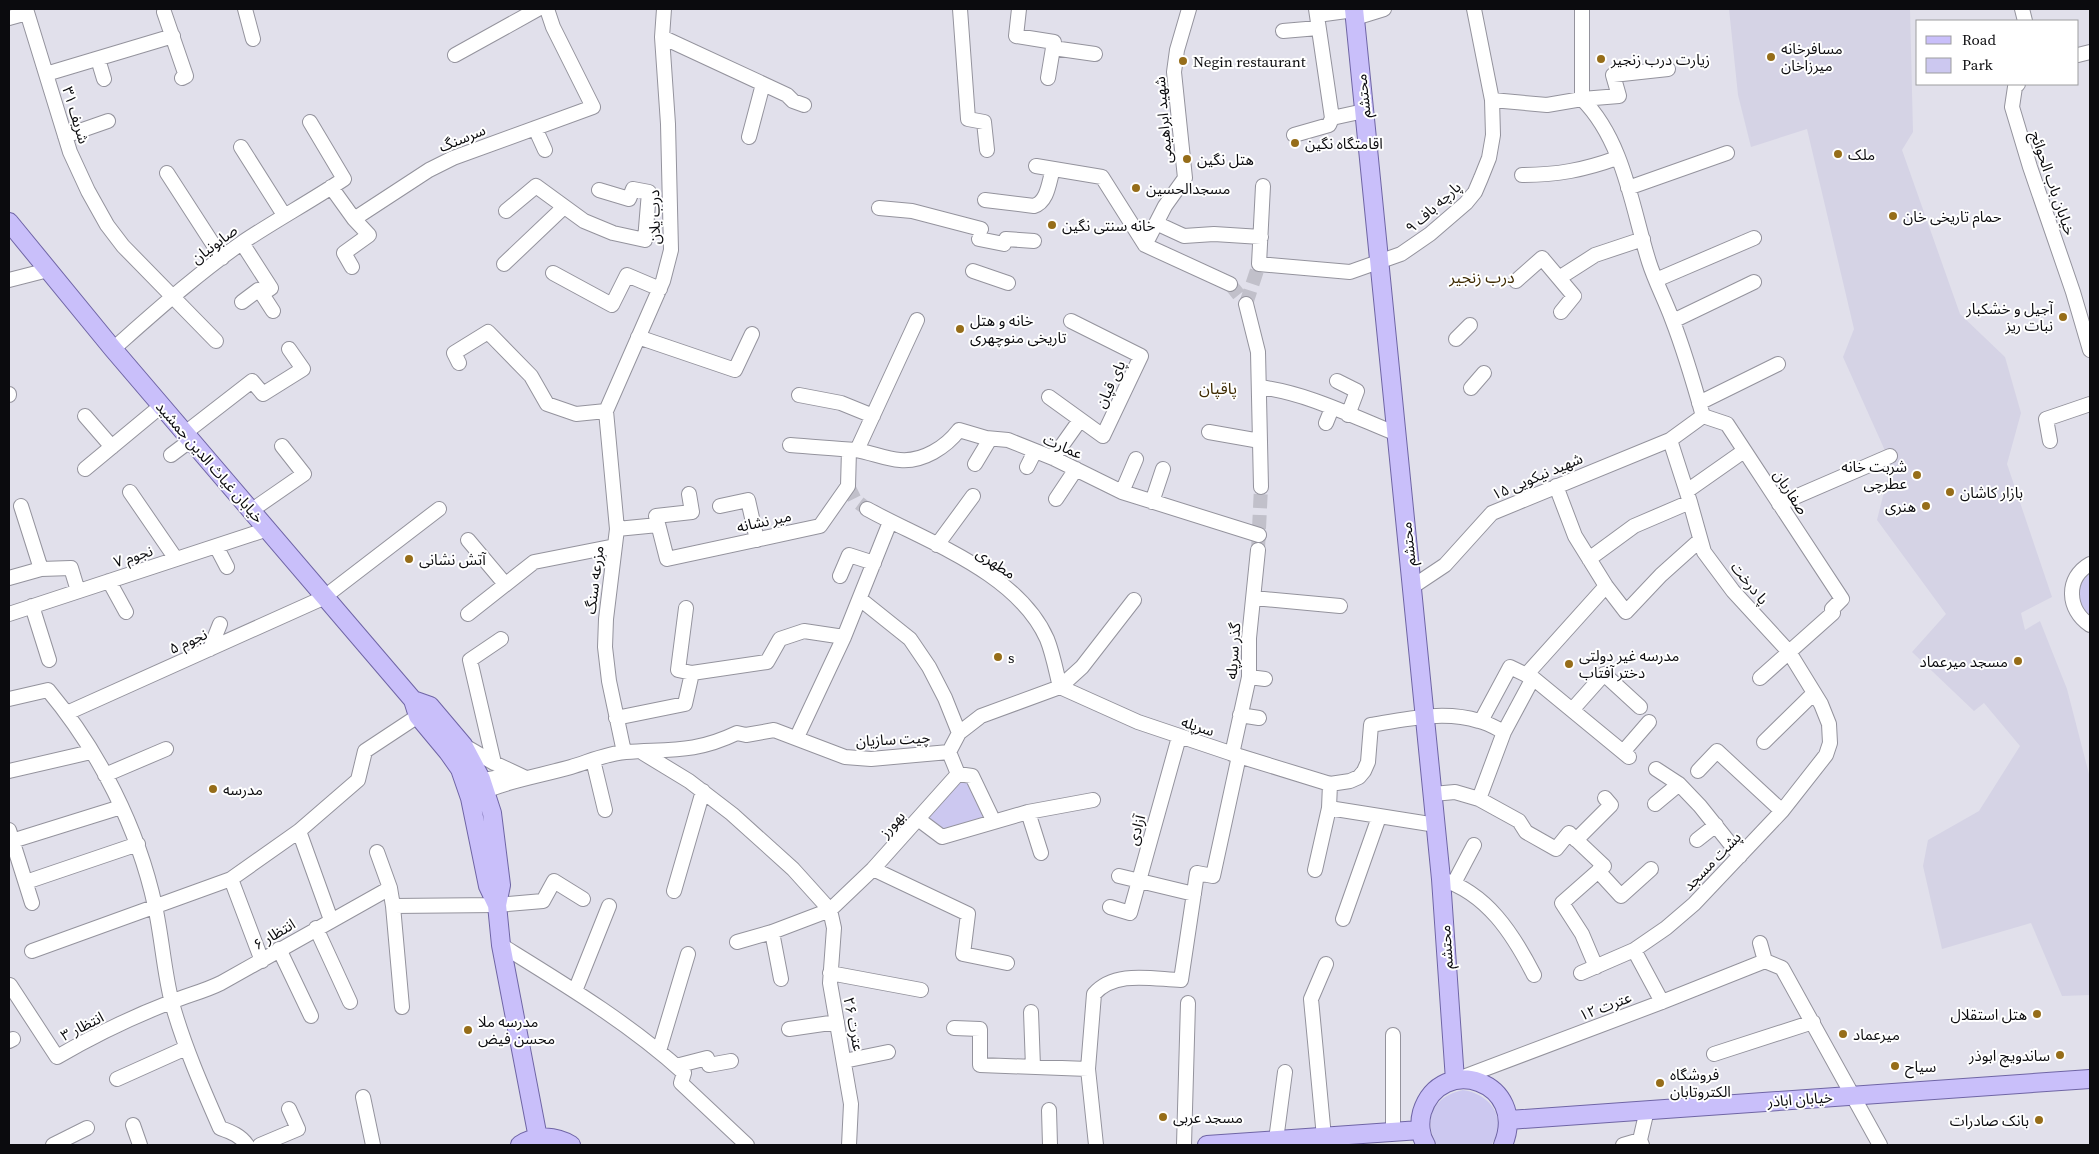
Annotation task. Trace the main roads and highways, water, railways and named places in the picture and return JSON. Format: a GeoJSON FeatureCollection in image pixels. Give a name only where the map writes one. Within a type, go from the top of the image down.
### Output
{"type":"FeatureCollection","features":[{"type":"Feature","properties":{"kind":"main road","name":"محتشم"},"geometry":{"type":"LineString","coordinates":[[1355,12],[1436,825],[1447,881],[1455,1080]]}},
{"type":"Feature","properties":{"kind":"main road","name":"خیابان غیاث الدین جمشید"},"geometry":{"type":"LineString","coordinates":[[10,220],[48,270],[113,349],[268,529],[415,708],[492,813],[501,885],[497,905],[501,946],[538,1138]]}},
{"type":"Feature","properties":{"kind":"main road","name":"خیابان غیاث الدین جمشید"},"geometry":{"type":"LineString","coordinates":[[415,708],[430,706],[464,745],[475,788]]}},
{"type":"Feature","properties":{"kind":"main road"},"geometry":{"type":"LineString","coordinates":[[1208,1145],[1393,1132],[1423,1138],[1420,1117],[1424,1104],[1432,1093],[1443,1085],[1455,1080],[1470,1079],[1485,1084],[1497,1093],[1505,1105],[1509,1120],[1508,1134],[1504,1145]]}},
{"type":"Feature","properties":{"kind":"main road","name":"خیابان اباذر"},"geometry":{"type":"LineString","coordinates":[[1509,1120],[2090,1079]]}},
{"type":"Feature","properties":{"kind":"main road"},"geometry":{"type":"LineString","coordinates":[[520,1145],[538,1138],[551,1138],[572,1145]]}},
{"type":"Feature","properties":{"kind":"tunnel"},"geometry":{"type":"LineString","coordinates":[[1246,304],[1259,264]]}},
{"type":"Feature","properties":{"kind":"tunnel"},"geometry":{"type":"LineString","coordinates":[[1230,284],[1246,304]]}},
{"type":"Feature","properties":{"kind":"tunnel"},"geometry":{"type":"LineString","coordinates":[[848,486],[855,500],[867,509]]}},
{"type":"Feature","properties":{"kind":"tunnel"},"geometry":{"type":"LineString","coordinates":[[1258,550],[1261,487]]}},
{"type":"Feature","properties":{"kind":"place","name":"مسافرخانه میرزاخان"},"geometry":{"type":"Point","coordinates":[1771,57]}},
{"type":"Feature","properties":{"kind":"place","name":"زیارت درب زنجیر"},"geometry":{"type":"Point","coordinates":[1601,59]}},
{"type":"Feature","properties":{"kind":"place","name":"Negin restaurant"},"geometry":{"type":"Point","coordinates":[1183,61]}},
{"type":"Feature","properties":{"kind":"place","name":"اقامتگاه نگین"},"geometry":{"type":"Point","coordinates":[1295,143]}},
{"type":"Feature","properties":{"kind":"place","name":"ملک"},"geometry":{"type":"Point","coordinates":[1838,154]}},
{"type":"Feature","properties":{"kind":"place","name":"هتل نگین"},"geometry":{"type":"Point","coordinates":[1187,159]}},
{"type":"Feature","properties":{"kind":"place","name":"مسجدالحسین"},"geometry":{"type":"Point","coordinates":[1136,188]}},
{"type":"Feature","properties":{"kind":"place","name":"حمام تاریخی خان"},"geometry":{"type":"Point","coordinates":[1893,216]}},
{"type":"Feature","properties":{"kind":"place","name":"خانه سنتی نگین"},"geometry":{"type":"Point","coordinates":[1052,225]}},
{"type":"Feature","properties":{"kind":"place","name":"آجیل و خشکبار نبات ریز"},"geometry":{"type":"Point","coordinates":[2063,317]}},
{"type":"Feature","properties":{"kind":"place","name":"خانه و هتل تاریخی منوچهری"},"geometry":{"type":"Point","coordinates":[960,329]}},
{"type":"Feature","properties":{"kind":"place","name":"شربت خانه عطرچی"},"geometry":{"type":"Point","coordinates":[1917,475]}},
{"type":"Feature","properties":{"kind":"place","name":"بازار کاشان"},"geometry":{"type":"Point","coordinates":[1950,492]}},
{"type":"Feature","properties":{"kind":"place","name":"هنری"},"geometry":{"type":"Point","coordinates":[1926,506]}},
{"type":"Feature","properties":{"kind":"place","name":"آتش نشانی"},"geometry":{"type":"Point","coordinates":[409,559]}},
{"type":"Feature","properties":{"kind":"place","name":"s"},"geometry":{"type":"Point","coordinates":[998,657]}},
{"type":"Feature","properties":{"kind":"place","name":"مسجد میرعماد"},"geometry":{"type":"Point","coordinates":[2018,661]}},
{"type":"Feature","properties":{"kind":"place","name":"مدرسه غیر دولتی دختر آفتاب"},"geometry":{"type":"Point","coordinates":[1569,664]}},
{"type":"Feature","properties":{"kind":"place","name":"مدرسه"},"geometry":{"type":"Point","coordinates":[213,789]}},
{"type":"Feature","properties":{"kind":"place","name":"هتل استقلال"},"geometry":{"type":"Point","coordinates":[2037,1014]}},
{"type":"Feature","properties":{"kind":"place","name":"مدرسه ملا محسن فیض"},"geometry":{"type":"Point","coordinates":[468,1030]}},
{"type":"Feature","properties":{"kind":"place","name":"میرعماد"},"geometry":{"type":"Point","coordinates":[1843,1034]}},
{"type":"Feature","properties":{"kind":"place","name":"ساندویچ ابوذر"},"geometry":{"type":"Point","coordinates":[2060,1055]}},
{"type":"Feature","properties":{"kind":"place","name":"سیاح"},"geometry":{"type":"Point","coordinates":[1895,1066]}},
{"type":"Feature","properties":{"kind":"place","name":"فروشگاه الکتروتابان"},"geometry":{"type":"Point","coordinates":[1660,1083]}},
{"type":"Feature","properties":{"kind":"place","name":"مسجد عربی"},"geometry":{"type":"Point","coordinates":[1163,1117]}},
{"type":"Feature","properties":{"kind":"place","name":"بانک صادرات"},"geometry":{"type":"Point","coordinates":[2039,1120]}},
{"type":"Feature","properties":{"kind":"district","name":"درب زنجیر"},"geometry":{"type":"Point","coordinates":[1482,277]}},
{"type":"Feature","properties":{"kind":"district","name":"پاقپان"},"geometry":{"type":"Point","coordinates":[1218,388]}}]}
